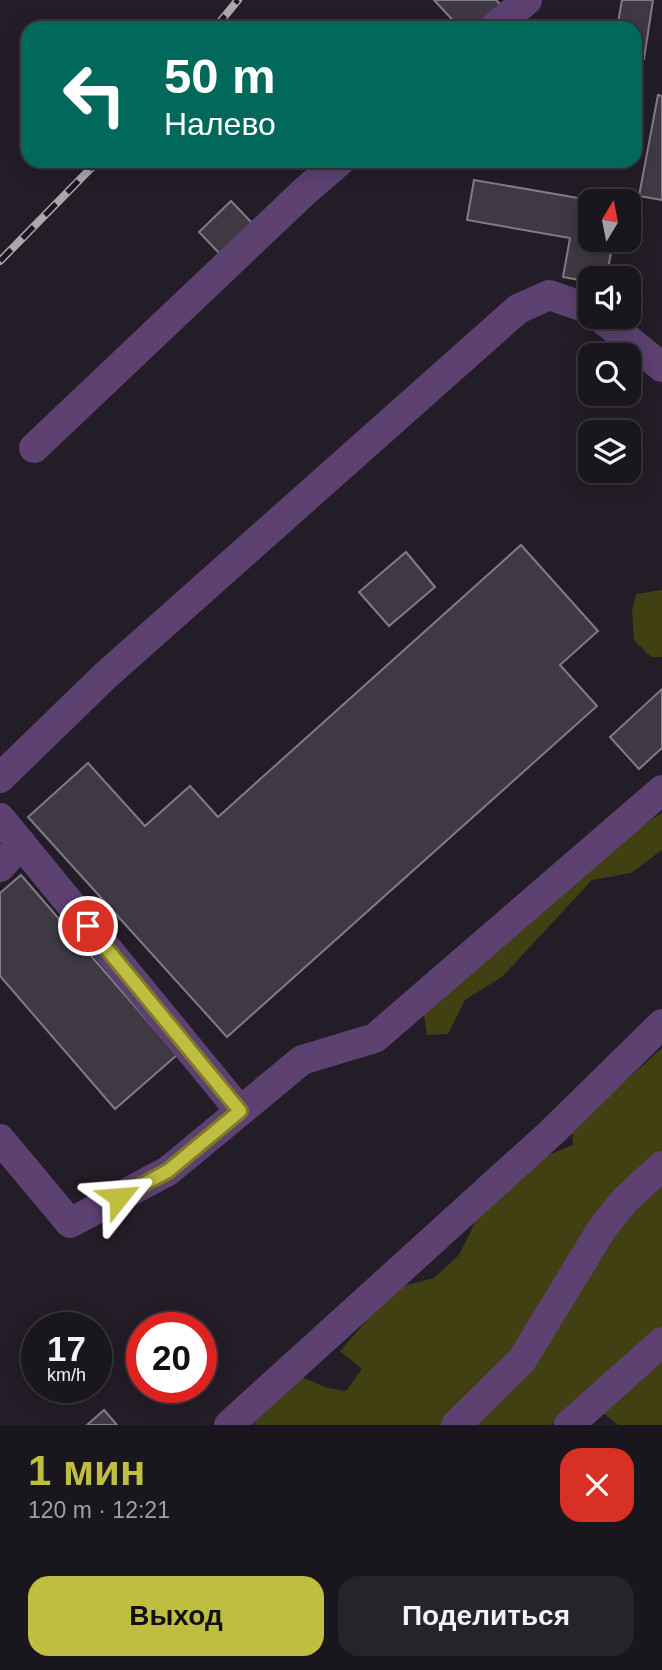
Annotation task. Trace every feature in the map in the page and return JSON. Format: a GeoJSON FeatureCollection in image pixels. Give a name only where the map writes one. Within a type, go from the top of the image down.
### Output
{"type":"FeatureCollection","features":[{"type":"Feature","properties":{"kind":"lane"},"geometry":{"type":"LineString","coordinates":[[502,21],[527,0]]}},
{"type":"Feature","properties":{"kind":"lane"},"geometry":{"type":"LineString","coordinates":[[34,448],[332,168]]}},
{"type":"Feature","properties":{"kind":"lane"},"geometry":{"type":"LineString","coordinates":[[0,778],[105,676],[518,309],[549,295],[578,305]]}},
{"type":"Feature","properties":{"kind":"lane"},"geometry":{"type":"LineString","coordinates":[[615,329],[662,367]]}},
{"type":"Feature","properties":{"kind":"lane"},"geometry":{"type":"LineString","coordinates":[[0,1139],[70,1223],[168,1171],[302,1060],[375,1038],[662,790]]}},
{"type":"Feature","properties":{"kind":"lane"},"geometry":{"type":"LineString","coordinates":[[0,818],[240,1111]]}},
{"type":"Feature","properties":{"kind":"lane"},"geometry":{"type":"LineString","coordinates":[[0,867],[20,843]]}},
{"type":"Feature","properties":{"kind":"lane"},"geometry":{"type":"LineString","coordinates":[[229,1425],[552,1132],[662,1024]]}},
{"type":"Feature","properties":{"kind":"lane"},"geometry":{"type":"LineString","coordinates":[[456,1425],[522,1360],[603,1227],[626,1199],[662,1166]]}},
{"type":"Feature","properties":{"kind":"lane"},"geometry":{"type":"LineString","coordinates":[[569,1425],[662,1342]]}},
{"type":"Feature","properties":{"kind":"shaded area"},"geometry":{"type":"Polygon","coordinates":[[[662,590],[662,657],[651,657],[634,640],[632,610],[636,594],[662,590]]]}},
{"type":"Feature","properties":{"kind":"shaded area"},"geometry":{"type":"Polygon","coordinates":[[[662,813],[662,850],[631,873],[592,880],[503,976],[465,1000],[448,1034],[427,1035],[420,990],[662,813]]]}},
{"type":"Feature","properties":{"kind":"shaded area"},"geometry":{"type":"Polygon","coordinates":[[[662,1048],[662,1329],[630,1350],[612,1377],[551,1425],[254,1425],[264,1402],[301,1377],[328,1388],[346,1391],[362,1369],[340,1351],[385,1300],[399,1287],[434,1278],[459,1255],[486,1200],[522,1166],[573,1145],[572,1129],[662,1048]]]}},
{"type":"Feature","properties":{"kind":"shaded area"},"geometry":{"type":"Polygon","coordinates":[[[662,1355],[662,1425],[618,1425],[602,1412],[662,1355]]]}},
{"type":"Feature","properties":{"kind":"building"},"geometry":{"type":"Polygon","coordinates":[[[434,0],[496,0],[501,5],[484,21],[454,21],[434,0]]]}},
{"type":"Feature","properties":{"kind":"building"},"geometry":{"type":"Polygon","coordinates":[[[622,0],[653,0],[644,59],[642,21],[618,21],[622,0]]]}},
{"type":"Feature","properties":{"kind":"building"},"geometry":{"type":"Polygon","coordinates":[[[658,95],[662,96],[662,200],[641,196],[658,95]]]}},
{"type":"Feature","properties":{"kind":"building"},"geometry":{"type":"Polygon","coordinates":[[[474,180],[578,198],[578,252],[611,252],[608,266],[578,266],[578,280],[563,277],[570,238],[467,220],[474,180]]]}},
{"type":"Feature","properties":{"kind":"building"},"geometry":{"type":"Polygon","coordinates":[[[231,201],[252,223],[220,254],[199,232],[231,201]]]}},
{"type":"Feature","properties":{"kind":"building"},"geometry":{"type":"Polygon","coordinates":[[[521,545],[598,631],[560,665],[597,706],[227,1037],[28,817],[88,763],[145,826],[190,786],[218,817],[521,545]]]}},
{"type":"Feature","properties":{"kind":"building"},"geometry":{"type":"Polygon","coordinates":[[[406,552],[435,587],[389,626],[359,592],[406,552]]]}},
{"type":"Feature","properties":{"kind":"building"},"geometry":{"type":"Polygon","coordinates":[[[662,689],[662,748],[639,769],[610,737],[662,689]]]}},
{"type":"Feature","properties":{"kind":"building"},"geometry":{"type":"Polygon","coordinates":[[[21,875],[177,1055],[115,1109],[0,976],[0,893],[21,875]]]}},
{"type":"Feature","properties":{"kind":"building"},"geometry":{"type":"Polygon","coordinates":[[[104,1410],[117,1425],[87,1425],[104,1410]]]}},
{"type":"Feature","properties":{"kind":"railway"},"geometry":{"type":"LineString","coordinates":[[221,21],[238,0]]}},
{"type":"Feature","properties":{"kind":"railway"},"geometry":{"type":"LineString","coordinates":[[0,261],[91,168]]}},
{"type":"Feature","properties":{"kind":"route"},"geometry":{"type":"LineString","coordinates":[[88,926],[240,1111],[168,1171],[119,1197]]}}]}
